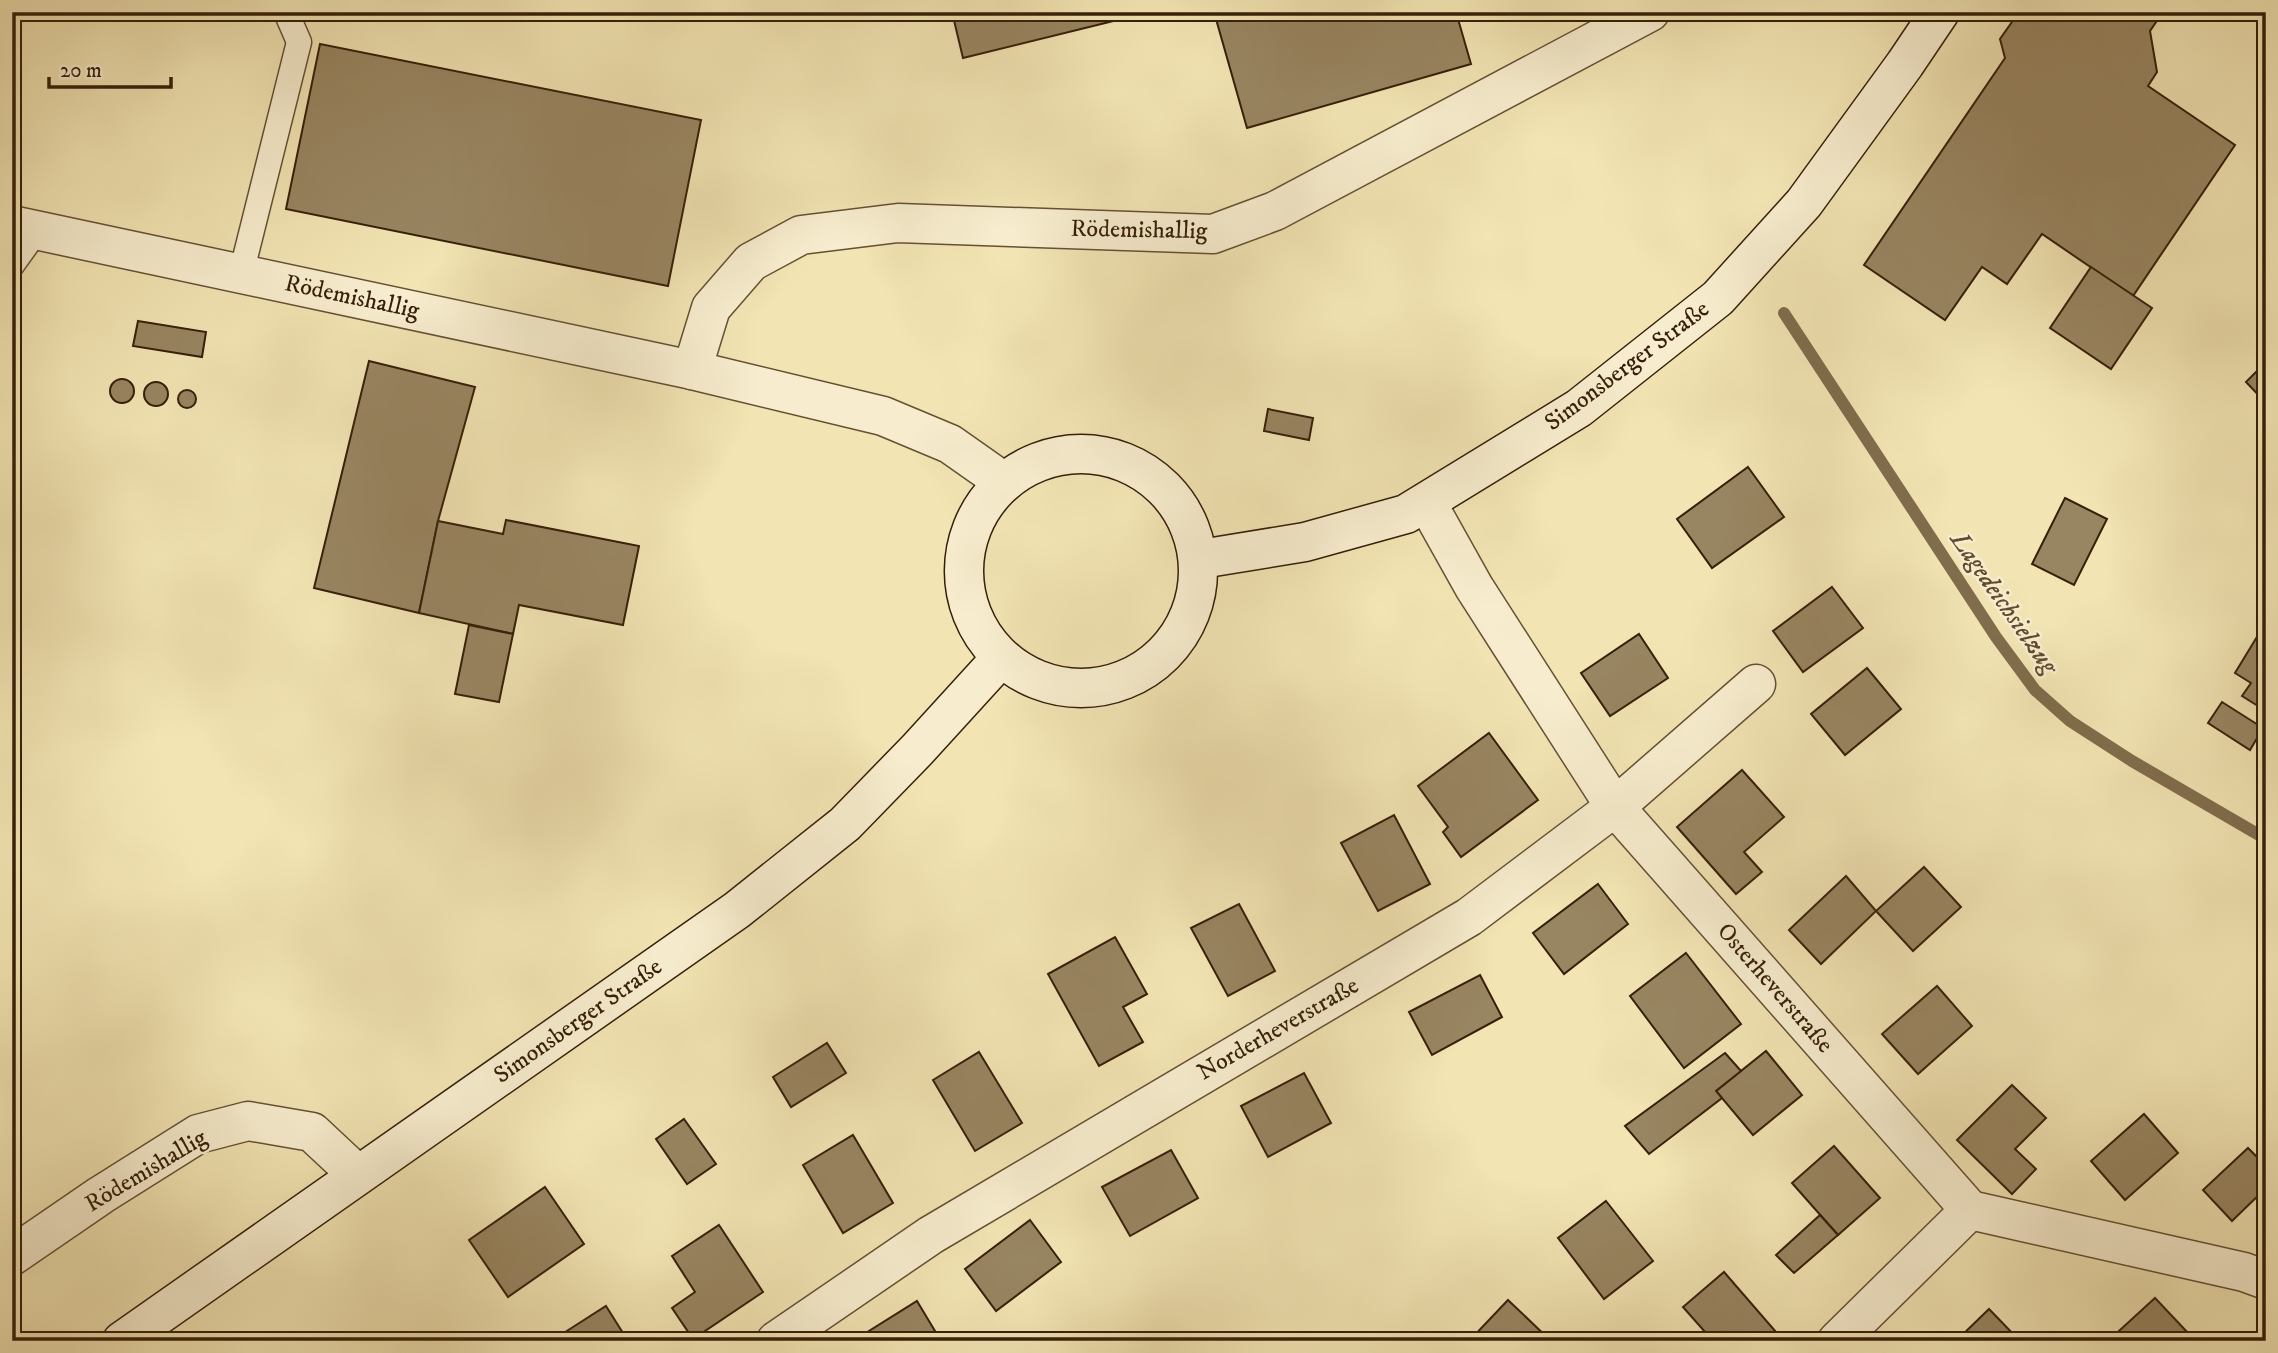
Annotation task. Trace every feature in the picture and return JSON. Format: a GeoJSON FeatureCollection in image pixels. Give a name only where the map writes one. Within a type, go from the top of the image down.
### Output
{"type":"FeatureCollection","features":[{"type":"Feature","properties":{"kind":"street","name":"Rödemishallig"},"geometry":{"type":"LineString","coordinates":[[692,370],[711,308],[751,262],[802,235],[898,223],[1213,234],[1275,211],[1650,12]]}},
{"type":"Feature","properties":{"kind":"street","name":"Simonsberger Straße"},"geometry":{"type":"LineString","coordinates":[[1201,559],[1305,542],[1406,514],[1579,408],[1718,298],[1804,203],[1940,12]]}},
{"type":"Feature","properties":{"kind":"street","name":"Rödemishallig"},"geometry":{"type":"LineString","coordinates":[[25,228],[692,370],[883,416],[950,444],[1004,482]]}},
{"type":"Feature","properties":{"kind":"street"},"geometry":{"type":"LineString","coordinates":[[1084,454],[1127,463],[1163,487],[1188,522],[1201,559],[1193,607],[1172,645],[1140,674],[1099,688],[1055,686],[1000,659],[985,640],[966,600],[964,557],[977,516],[1004,482],[1042,460],[1084,454]]}},
{"type":"Feature","properties":{"kind":"street","name":"Osterheverstraße"},"geometry":{"type":"LineString","coordinates":[[1427,503],[1474,587],[1615,807],[1970,1210]]}},
{"type":"Feature","properties":{"kind":"street","name":"Simonsberger Straße"},"geometry":{"type":"LineString","coordinates":[[122,1341],[737,911],[845,824],[1000,659]]}},
{"type":"Feature","properties":{"kind":"street","name":"Norderheverstraße"},"geometry":{"type":"LineString","coordinates":[[776,1341],[931,1235],[1469,917],[1615,807],[1756,684]]}},
{"type":"Feature","properties":{"kind":"street","name":"Rödemishallig"},"geometry":{"type":"LineString","coordinates":[[12,1256],[101,1195],[198,1134],[248,1121],[312,1132],[358,1175]]}},
{"type":"Feature","properties":{"kind":"street"},"geometry":{"type":"LineString","coordinates":[[1837,1341],[1970,1210],[2244,1272],[2266,1280]]}},
{"type":"Feature","properties":{"kind":"lane"},"geometry":{"type":"LineString","coordinates":[[241,274],[299,42],[286,12]]}},
{"type":"Feature","properties":{"kind":"lane"},"geometry":{"type":"LineString","coordinates":[[12,265],[25,228]]}},
{"type":"Feature","properties":{"kind":"building"},"geometry":{"type":"Polygon","coordinates":[[[952,12],[1150,12],[963,58],[952,12]]]}},
{"type":"Feature","properties":{"kind":"building"},"geometry":{"type":"Polygon","coordinates":[[[1214,12],[1456,12],[1471,64],[1247,128],[1214,12]]]}},
{"type":"Feature","properties":{"kind":"building"},"geometry":{"type":"Polygon","coordinates":[[[2019,12],[2163,12],[2150,31],[2157,72],[2148,86],[2235,145],[2133,296],[2042,234],[2007,284],[1982,267],[1945,320],[1864,265],[2005,58],[2000,39],[2019,12]]]}},
{"type":"Feature","properties":{"kind":"building"},"geometry":{"type":"Polygon","coordinates":[[[320,44],[701,120],[668,286],[286,209],[320,44]]]}},
{"type":"Feature","properties":{"kind":"building"},"geometry":{"type":"Polygon","coordinates":[[[2091,267],[2152,308],[2111,369],[2050,328],[2091,267]]]}},
{"type":"Feature","properties":{"kind":"building"},"geometry":{"type":"Polygon","coordinates":[[[138,321],[206,332],[202,357],[133,346],[138,321]]]}},
{"type":"Feature","properties":{"kind":"building"},"geometry":{"type":"Polygon","coordinates":[[[369,361],[475,387],[438,521],[419,613],[314,588],[369,361]]]}},
{"type":"Feature","properties":{"kind":"building"},"geometry":{"type":"Polygon","coordinates":[[[2266,362],[2266,403],[2246,382],[2266,362]]]}},
{"type":"Feature","properties":{"kind":"building"},"geometry":{"type":"Polygon","coordinates":[[[122,379],[130,383],[134,391],[130,399],[122,403],[114,399],[110,391],[114,383],[122,379]]]}},
{"type":"Feature","properties":{"kind":"building"},"geometry":{"type":"Polygon","coordinates":[[[156,382],[164,386],[168,394],[164,402],[156,406],[148,402],[144,394],[148,386],[156,382]]]}},
{"type":"Feature","properties":{"kind":"building"},"geometry":{"type":"Polygon","coordinates":[[[187,390],[193,393],[196,399],[193,405],[187,408],[181,405],[178,399],[181,393],[187,390]]]}},
{"type":"Feature","properties":{"kind":"building"},"geometry":{"type":"Polygon","coordinates":[[[1268,409],[1313,418],[1309,440],[1264,431],[1268,409]]]}},
{"type":"Feature","properties":{"kind":"building"},"geometry":{"type":"Polygon","coordinates":[[[1748,467],[1784,517],[1712,568],[1677,519],[1748,467]]]}},
{"type":"Feature","properties":{"kind":"building"},"geometry":{"type":"Polygon","coordinates":[[[2065,498],[2107,519],[2074,585],[2032,564],[2065,498]]]}},
{"type":"Feature","properties":{"kind":"building"},"geometry":{"type":"Polygon","coordinates":[[[506,520],[639,546],[623,625],[519,605],[513,634],[419,613],[438,521],[503,534],[506,520]]]}},
{"type":"Feature","properties":{"kind":"building"},"geometry":{"type":"Polygon","coordinates":[[[1832,587],[1863,628],[1803,672],[1773,631],[1832,587]]]}},
{"type":"Feature","properties":{"kind":"building"},"geometry":{"type":"Polygon","coordinates":[[[2266,622],[2266,711],[2242,696],[2251,683],[2235,673],[2266,622]]]}},
{"type":"Feature","properties":{"kind":"building"},"geometry":{"type":"Polygon","coordinates":[[[469,625],[513,634],[499,702],[455,694],[469,625]]]}},
{"type":"Feature","properties":{"kind":"building"},"geometry":{"type":"Polygon","coordinates":[[[1639,634],[1668,678],[1610,716],[1581,673],[1639,634]]]}},
{"type":"Feature","properties":{"kind":"building"},"geometry":{"type":"Polygon","coordinates":[[[1867,668],[1901,709],[1845,755],[1811,714],[1867,668]]]}},
{"type":"Feature","properties":{"kind":"building"},"geometry":{"type":"Polygon","coordinates":[[[2222,702],[2263,728],[2250,750],[2208,723],[2222,702]]]}},
{"type":"Feature","properties":{"kind":"building"},"geometry":{"type":"Polygon","coordinates":[[[1489,733],[1538,800],[1461,857],[1443,832],[1448,827],[1418,786],[1489,733]]]}},
{"type":"Feature","properties":{"kind":"building"},"geometry":{"type":"Polygon","coordinates":[[[1742,770],[1784,817],[1744,852],[1762,872],[1736,894],[1677,827],[1742,770]]]}},
{"type":"Feature","properties":{"kind":"building"},"geometry":{"type":"Polygon","coordinates":[[[1394,815],[1430,884],[1378,911],[1341,843],[1394,815]]]}},
{"type":"Feature","properties":{"kind":"building"},"geometry":{"type":"Polygon","coordinates":[[[1924,867],[1961,907],[1913,951],[1876,911],[1924,867]]]}},
{"type":"Feature","properties":{"kind":"building"},"geometry":{"type":"Polygon","coordinates":[[[1846,876],[1876,911],[1821,964],[1789,930],[1846,876]]]}},
{"type":"Feature","properties":{"kind":"building"},"geometry":{"type":"Polygon","coordinates":[[[1598,884],[1628,924],[1564,974],[1533,933],[1598,884]]]}},
{"type":"Feature","properties":{"kind":"building"},"geometry":{"type":"Polygon","coordinates":[[[1239,904],[1275,971],[1228,996],[1191,928],[1239,904]]]}},
{"type":"Feature","properties":{"kind":"building"},"geometry":{"type":"Polygon","coordinates":[[[1115,937],[1147,994],[1123,1007],[1143,1042],[1099,1066],[1048,974],[1115,937]]]}},
{"type":"Feature","properties":{"kind":"building"},"geometry":{"type":"Polygon","coordinates":[[[1686,953],[1741,1024],[1684,1068],[1630,996],[1686,953]]]}},
{"type":"Feature","properties":{"kind":"building"},"geometry":{"type":"Polygon","coordinates":[[[1480,975],[1502,1017],[1432,1055],[1409,1012],[1480,975]]]}},
{"type":"Feature","properties":{"kind":"building"},"geometry":{"type":"Polygon","coordinates":[[[1937,986],[1972,1026],[1918,1074],[1882,1034],[1937,986]]]}},
{"type":"Feature","properties":{"kind":"building"},"geometry":{"type":"Polygon","coordinates":[[[827,1043],[846,1073],[791,1107],[773,1077],[827,1043]]]}},
{"type":"Feature","properties":{"kind":"building"},"geometry":{"type":"Polygon","coordinates":[[[1766,1051],[1802,1095],[1753,1135],[1716,1091],[1766,1051]]]}},
{"type":"Feature","properties":{"kind":"building"},"geometry":{"type":"Polygon","coordinates":[[[979,1052],[1022,1123],[975,1151],[933,1080],[979,1052]]]}},
{"type":"Feature","properties":{"kind":"building"},"geometry":{"type":"Polygon","coordinates":[[[1725,1053],[1741,1071],[1716,1091],[1722,1098],[1649,1154],[1625,1126],[1725,1053]]]}},
{"type":"Feature","properties":{"kind":"building"},"geometry":{"type":"Polygon","coordinates":[[[1304,1073],[1331,1123],[1268,1157],[1241,1106],[1304,1073]]]}},
{"type":"Feature","properties":{"kind":"building"},"geometry":{"type":"Polygon","coordinates":[[[2012,1085],[2046,1118],[2015,1149],[2036,1169],[2012,1194],[1957,1140],[2012,1085]]]}},
{"type":"Feature","properties":{"kind":"building"},"geometry":{"type":"Polygon","coordinates":[[[2144,1114],[2178,1153],[2125,1200],[2091,1161],[2144,1114]]]}},
{"type":"Feature","properties":{"kind":"building"},"geometry":{"type":"Polygon","coordinates":[[[684,1119],[716,1164],[687,1184],[656,1139],[684,1119]]]}},
{"type":"Feature","properties":{"kind":"building"},"geometry":{"type":"Polygon","coordinates":[[[853,1135],[893,1203],[843,1233],[803,1165],[853,1135]]]}},
{"type":"Feature","properties":{"kind":"building"},"geometry":{"type":"Polygon","coordinates":[[[1834,1146],[1880,1198],[1838,1235],[1792,1183],[1834,1146]]]}},
{"type":"Feature","properties":{"kind":"building"},"geometry":{"type":"Polygon","coordinates":[[[2248,1148],[2266,1166],[2266,1188],[2232,1221],[2203,1190],[2248,1148]]]}},
{"type":"Feature","properties":{"kind":"building"},"geometry":{"type":"Polygon","coordinates":[[[1171,1150],[1198,1198],[1130,1236],[1102,1187],[1171,1150]]]}},
{"type":"Feature","properties":{"kind":"building"},"geometry":{"type":"Polygon","coordinates":[[[545,1187],[584,1244],[508,1297],[469,1240],[545,1187]]]}},
{"type":"Feature","properties":{"kind":"building"},"geometry":{"type":"Polygon","coordinates":[[[1606,1201],[1653,1261],[1604,1299],[1558,1238],[1606,1201]]]}},
{"type":"Feature","properties":{"kind":"building"},"geometry":{"type":"Polygon","coordinates":[[[1820,1215],[1838,1235],[1794,1273],[1776,1255],[1820,1215]]]}},
{"type":"Feature","properties":{"kind":"building"},"geometry":{"type":"Polygon","coordinates":[[[1030,1220],[1061,1262],[996,1311],[965,1269],[1030,1220]]]}},
{"type":"Feature","properties":{"kind":"building"},"geometry":{"type":"Polygon","coordinates":[[[719,1225],[763,1292],[693,1339],[672,1308],[695,1292],[672,1256],[719,1225]]]}},
{"type":"Feature","properties":{"kind":"building"},"geometry":{"type":"Polygon","coordinates":[[[1724,1272],[1776,1332],[1767,1341],[1713,1341],[1683,1307],[1724,1272]]]}},
{"type":"Feature","properties":{"kind":"building"},"geometry":{"type":"Polygon","coordinates":[[[2155,1298],[2190,1335],[2184,1341],[2108,1341],[2155,1298]]]}},
{"type":"Feature","properties":{"kind":"building"},"geometry":{"type":"Polygon","coordinates":[[[1508,1300],[1551,1341],[1469,1341],[1508,1300]]]}},
{"type":"Feature","properties":{"kind":"building"},"geometry":{"type":"Polygon","coordinates":[[[917,1301],[941,1341],[853,1341],[917,1301]]]}},
{"type":"Feature","properties":{"kind":"building"},"geometry":{"type":"Polygon","coordinates":[[[606,1306],[628,1341],[562,1341],[559,1336],[606,1306]]]}},
{"type":"Feature","properties":{"kind":"building"},"geometry":{"type":"Polygon","coordinates":[[[1989,1309],[2020,1341],[1956,1341],[1989,1309]]]}},
{"type":"Feature","properties":{"kind":"building"},"geometry":{"type":"Polygon","coordinates":[[[402,1333],[408,1341],[391,1341],[402,1333]]]}},
{"type":"Feature","properties":{"kind":"waterway","name":"Lagedeichsielzug"},"geometry":{"type":"LineString","coordinates":[[1784,313],[1996,637],[2035,690],[2070,721],[2132,761],[2266,839]]}}]}
